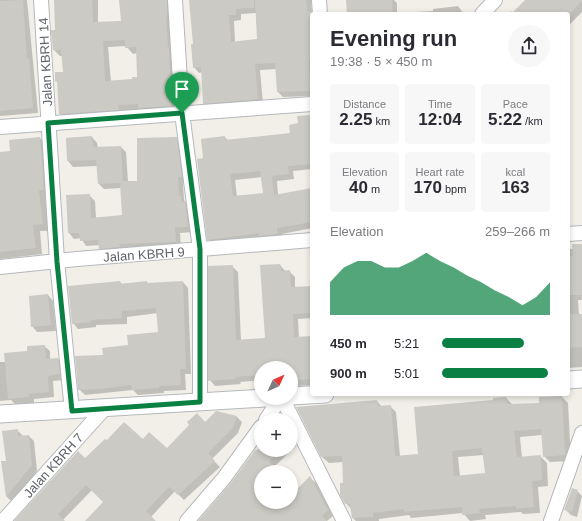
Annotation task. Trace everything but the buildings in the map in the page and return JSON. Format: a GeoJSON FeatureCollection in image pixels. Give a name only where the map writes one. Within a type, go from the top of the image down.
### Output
{"type":"FeatureCollection","features":[{"type":"Feature","properties":{"kind":"street","name":"Jalan KBRH 14"},"geometry":{"type":"LineString","coordinates":[[41,0],[57,262],[72,411]]}},
{"type":"Feature","properties":{"kind":"street"},"geometry":{"type":"LineString","coordinates":[[175,0],[182,113],[200,249],[200,402]]}},
{"type":"Feature","properties":{"kind":"street"},"geometry":{"type":"LineString","coordinates":[[319,0],[320,12]]}},
{"type":"Feature","properties":{"kind":"street"},"geometry":{"type":"LineString","coordinates":[[484,12],[495,0]]}},
{"type":"Feature","properties":{"kind":"street"},"geometry":{"type":"LineString","coordinates":[[0,127],[310,104]]}},
{"type":"Feature","properties":{"kind":"street"},"geometry":{"type":"LineString","coordinates":[[570,234],[582,233]]}},
{"type":"Feature","properties":{"kind":"street","name":"Jalan KBRH 9"},"geometry":{"type":"LineString","coordinates":[[0,267],[310,240]]}},
{"type":"Feature","properties":{"kind":"street"},"geometry":{"type":"LineString","coordinates":[[570,380],[582,379]]}},
{"type":"Feature","properties":{"kind":"street"},"geometry":{"type":"LineString","coordinates":[[298,396],[310,395]]}},
{"type":"Feature","properties":{"kind":"street"},"geometry":{"type":"LineString","coordinates":[[0,414],[72,411],[254,399]]}},
{"type":"Feature","properties":{"kind":"street"},"geometry":{"type":"LineString","coordinates":[[285,405],[344,521]]}},
{"type":"Feature","properties":{"kind":"street","name":"Jalan KBRH 7"},"geometry":{"type":"LineString","coordinates":[[3,521],[104,409]]}},
{"type":"Feature","properties":{"kind":"street"},"geometry":{"type":"LineString","coordinates":[[551,521],[582,433]]}},
{"type":"Feature","properties":{"kind":"street"},"geometry":{"type":"LineString","coordinates":[[187,521],[224,478],[254,437]]}},
{"type":"Feature","properties":{"kind":"route"},"geometry":{"type":"LineString","coordinates":[[182,113],[186,155],[200,249],[200,402],[72,411],[57,262],[48,123],[182,113]]}}]}
